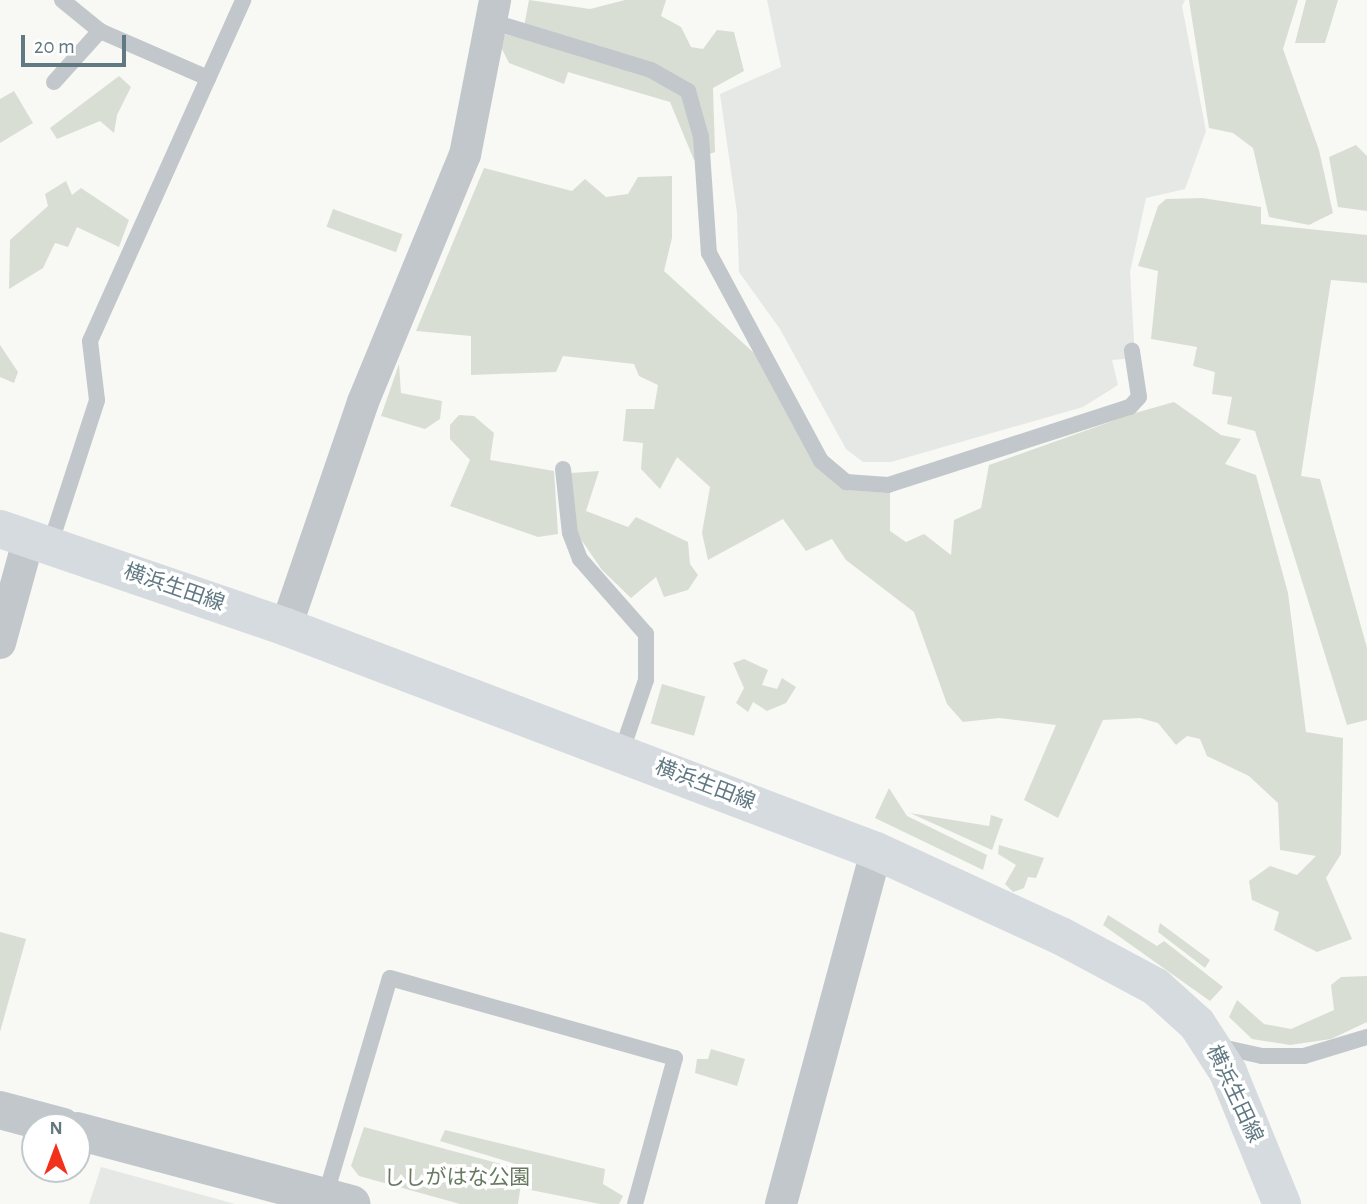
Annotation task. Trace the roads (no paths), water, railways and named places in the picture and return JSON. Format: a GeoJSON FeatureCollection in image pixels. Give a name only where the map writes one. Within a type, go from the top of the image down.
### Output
{"type":"FeatureCollection","features":[{"type":"Feature","properties":{"kind":"main road","name":"横浜生田線"},"geometry":{"type":"LineString","coordinates":[[26,537],[286,627],[876,851],[1061,936],[1156,987],[1214,1045],[1282,1204]]}},
{"type":"Feature","properties":{"kind":"street"},"geometry":{"type":"LineString","coordinates":[[286,627],[363,402],[465,155],[492,10]]}},
{"type":"Feature","properties":{"kind":"street"},"geometry":{"type":"LineString","coordinates":[[0,643],[26,537]]}},
{"type":"Feature","properties":{"kind":"street"},"geometry":{"type":"LineString","coordinates":[[781,1204],[876,851]]}},
{"type":"Feature","properties":{"kind":"street"},"geometry":{"type":"LineString","coordinates":[[0,1110],[21,1116]]}},
{"type":"Feature","properties":{"kind":"street"},"geometry":{"type":"LineString","coordinates":[[91,1135],[338,1200]]}},
{"type":"Feature","properties":{"kind":"lane"},"geometry":{"type":"LineString","coordinates":[[62,0],[100,31],[208,78]]}},
{"type":"Feature","properties":{"kind":"lane"},"geometry":{"type":"LineString","coordinates":[[26,537],[97,400],[90,341],[243,0]]}},
{"type":"Feature","properties":{"kind":"lane"},"geometry":{"type":"LineString","coordinates":[[492,10],[651,70],[688,91],[701,137],[709,253],[821,461],[846,482],[888,485],[1130,407],[1139,397],[1132,351]]}},
{"type":"Feature","properties":{"kind":"lane"},"geometry":{"type":"LineString","coordinates":[[54,82],[100,31]]}},
{"type":"Feature","properties":{"kind":"lane"},"geometry":{"type":"LineString","coordinates":[[563,469],[570,533],[580,559],[646,635],[646,680],[621,753]]}},
{"type":"Feature","properties":{"kind":"lane"},"geometry":{"type":"LineString","coordinates":[[338,1200],[390,978],[675,1058],[635,1204]]}},
{"type":"Feature","properties":{"kind":"lane"},"geometry":{"type":"LineString","coordinates":[[1214,1045],[1262,1056],[1304,1056],[1367,1037]]}},
{"type":"Feature","properties":{"kind":"park label","name":"ししがはな公園"},"geometry":{"type":"Point","coordinates":[457,1178]}}]}
